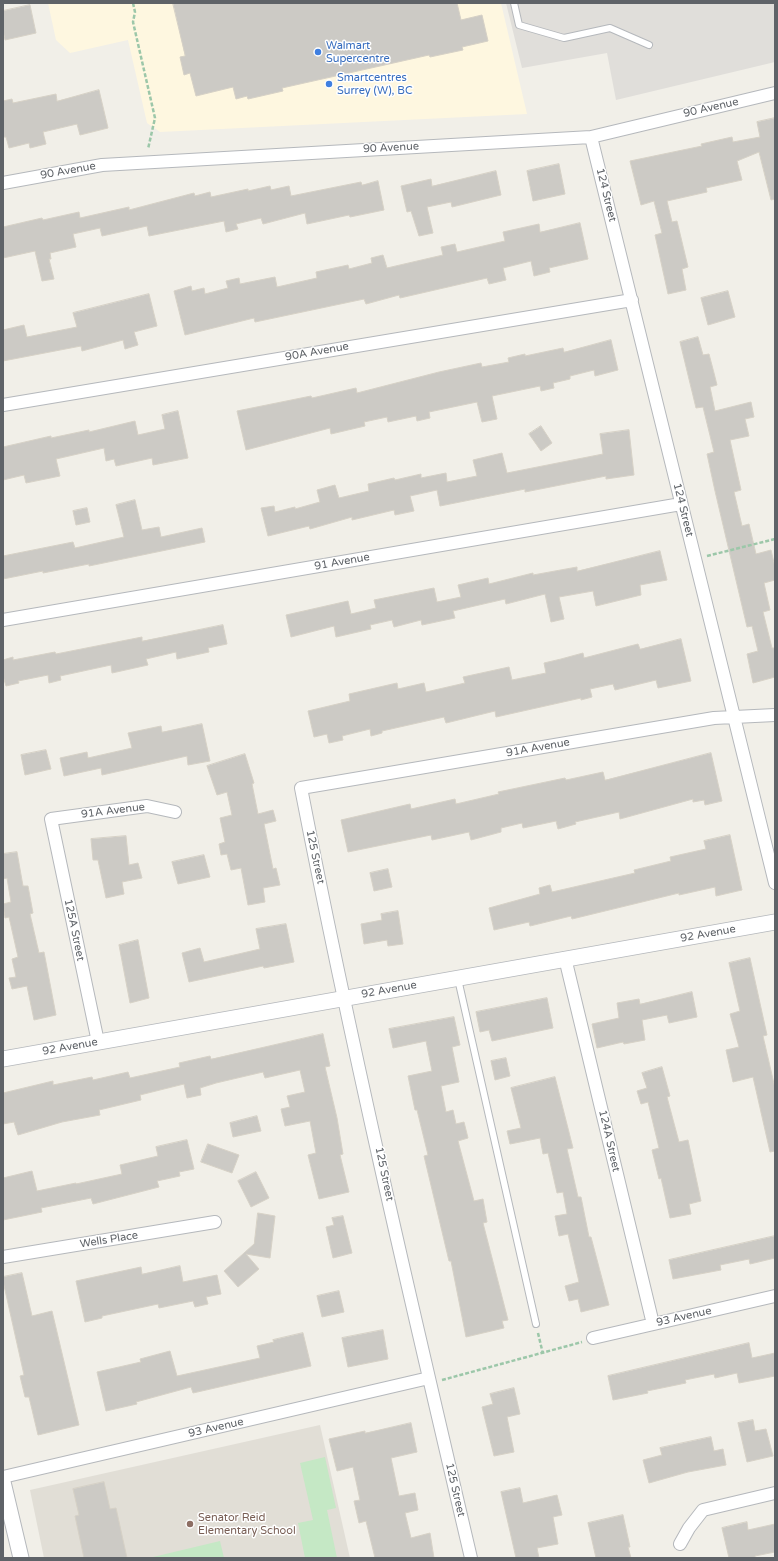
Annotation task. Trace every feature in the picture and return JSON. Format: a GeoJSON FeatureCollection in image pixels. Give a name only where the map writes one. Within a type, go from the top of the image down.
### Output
{"type":"FeatureCollection","features":[{"type":"Feature","properties":{"kind":"street","name":"90 Avenue"},"geometry":{"type":"LineString","coordinates":[[3,183],[108,165],[591,137],[775,93]]}},
{"type":"Feature","properties":{"kind":"street","name":"124 Street"},"geometry":{"type":"LineString","coordinates":[[591,137],[775,883]]}},
{"type":"Feature","properties":{"kind":"street","name":"90A Avenue"},"geometry":{"type":"LineString","coordinates":[[3,405],[632,300]]}},
{"type":"Feature","properties":{"kind":"street","name":"91 Avenue"},"geometry":{"type":"LineString","coordinates":[[3,620],[681,504]]}},
{"type":"Feature","properties":{"kind":"street","name":"91A Avenue"},"geometry":{"type":"LineString","coordinates":[[301,788],[714,718],[775,715]]}},
{"type":"Feature","properties":{"kind":"street","name":"125 Street"},"geometry":{"type":"LineString","coordinates":[[301,788],[428,1378],[471,1558]]}},
{"type":"Feature","properties":{"kind":"street","name":"91A Avenue"},"geometry":{"type":"LineString","coordinates":[[51,819],[147,806],[175,812]]}},
{"type":"Feature","properties":{"kind":"street","name":"125A Street"},"geometry":{"type":"LineString","coordinates":[[51,819],[98,1042]]}},
{"type":"Feature","properties":{"kind":"street","name":"92 Avenue"},"geometry":{"type":"LineString","coordinates":[[3,1059],[565,958],[775,922]]}},
{"type":"Feature","properties":{"kind":"street","name":"124A Street"},"geometry":{"type":"LineString","coordinates":[[565,958],[653,1324]]}},
{"type":"Feature","properties":{"kind":"street","name":"Wells Place"},"geometry":{"type":"LineString","coordinates":[[3,1257],[215,1222]]}},
{"type":"Feature","properties":{"kind":"street","name":"93 Avenue"},"geometry":{"type":"LineString","coordinates":[[590,1339],[775,1296]]}},
{"type":"Feature","properties":{"kind":"street","name":"93 Avenue"},"geometry":{"type":"LineString","coordinates":[[3,1477],[428,1378]]}},
{"type":"Feature","properties":{"kind":"street"},"geometry":{"type":"LineString","coordinates":[[3,1482],[21,1558]]}},
{"type":"Feature","properties":{"kind":"street"},"geometry":{"type":"LineString","coordinates":[[680,1544],[689,1528],[703,1510],[775,1493]]}},
{"type":"Feature","properties":{"kind":"lane"},"geometry":{"type":"LineString","coordinates":[[514,3],[519,25],[564,38],[610,28],[649,45]]}},
{"type":"Feature","properties":{"kind":"lane"},"geometry":{"type":"LineString","coordinates":[[458,978],[536,1324]]}},
{"type":"Feature","properties":{"kind":"path"},"geometry":{"type":"LineString","coordinates":[[132,3],[135,12],[133,22],[156,118],[148,149]]}},
{"type":"Feature","properties":{"kind":"path"},"geometry":{"type":"LineString","coordinates":[[705,556],[775,539]]}},
{"type":"Feature","properties":{"kind":"path"},"geometry":{"type":"LineString","coordinates":[[536,1324],[543,1354]]}},
{"type":"Feature","properties":{"kind":"path"},"geometry":{"type":"LineString","coordinates":[[441,1380],[543,1354],[590,1339]]}},
{"type":"Feature","properties":{"kind":"shaded area","name":"Smartcentres Surrey (W), BC"},"geometry":{"type":"Polygon","coordinates":[[[48,3],[501,3],[527,114],[160,132],[147,123],[128,40],[70,53],[56,40],[48,3]]]}},
{"type":"Feature","properties":{"kind":"shaded area"},"geometry":{"type":"Polygon","coordinates":[[[506,3],[775,3],[775,62],[616,100],[607,53],[522,68],[506,3]]]}},
{"type":"Feature","properties":{"kind":"shaded area","name":"Senator Reid Elementary School"},"geometry":{"type":"Polygon","coordinates":[[[320,1425],[350,1558],[44,1558],[30,1490],[320,1425]]]}},
{"type":"Feature","properties":{"kind":"green space"},"geometry":{"type":"Polygon","coordinates":[[[325,1457],[336,1508],[327,1510],[337,1558],[305,1558],[298,1523],[313,1520],[300,1463],[325,1457]]]}},
{"type":"Feature","properties":{"kind":"green space"},"geometry":{"type":"Polygon","coordinates":[[[220,1541],[224,1558],[153,1558],[153,1557],[220,1541]]]}},
{"type":"Feature","properties":{"kind":"building","name":"Walmart Supercentre"},"geometry":{"type":"Polygon","coordinates":[[[173,3],[457,3],[461,20],[482,15],[488,41],[462,47],[463,50],[430,57],[429,55],[282,88],[283,91],[248,99],[247,96],[236,99],[233,87],[196,96],[190,73],[184,75],[180,57],[185,56],[173,3]]]}},
{"type":"Feature","properties":{"kind":"building"},"geometry":{"type":"Polygon","coordinates":[[[30,5],[36,33],[5,40],[3,30],[3,11],[30,5]]]}},
{"type":"Feature","properties":{"kind":"building"},"geometry":{"type":"Polygon","coordinates":[[[99,90],[108,128],[80,135],[77,124],[43,132],[46,144],[30,148],[29,143],[9,148],[6,137],[3,137],[3,101],[12,99],[13,103],[56,94],[57,101],[99,90]]]}},
{"type":"Feature","properties":{"kind":"building"},"geometry":{"type":"Polygon","coordinates":[[[775,118],[775,199],[771,200],[759,152],[737,161],[742,180],[706,188],[707,192],[667,201],[672,222],[677,221],[688,267],[682,269],[686,290],[668,294],[655,235],[662,233],[654,201],[641,205],[630,161],[702,146],[701,144],[732,137],[733,142],[760,137],[757,122],[775,118]]]}},
{"type":"Feature","properties":{"kind":"building"},"geometry":{"type":"Polygon","coordinates":[[[559,164],[565,194],[533,201],[527,171],[559,164]]]}},
{"type":"Feature","properties":{"kind":"building"},"geometry":{"type":"Polygon","coordinates":[[[496,171],[501,195],[452,207],[451,202],[427,207],[433,233],[419,236],[411,211],[407,212],[401,186],[431,179],[432,186],[496,171]]]}},
{"type":"Feature","properties":{"kind":"building"},"geometry":{"type":"Polygon","coordinates":[[[378,181],[384,210],[350,217],[349,215],[307,224],[305,213],[263,224],[261,218],[236,224],[238,229],[226,232],[224,221],[149,236],[147,226],[102,236],[100,228],[73,234],[76,247],[50,253],[51,259],[49,259],[54,279],[42,281],[35,251],[3,258],[3,227],[42,218],[43,220],[79,212],[80,218],[129,207],[129,210],[194,193],[195,196],[210,192],[211,197],[248,189],[248,191],[270,186],[271,190],[289,186],[291,196],[361,182],[362,185],[378,181]]]}},
{"type":"Feature","properties":{"kind":"building"},"geometry":{"type":"Polygon","coordinates":[[[580,223],[588,259],[549,268],[550,272],[534,276],[531,261],[503,268],[506,280],[489,284],[487,278],[400,298],[399,295],[366,304],[364,299],[255,322],[254,318],[185,335],[174,291],[191,286],[192,291],[204,288],[205,294],[228,288],[226,281],[239,278],[240,284],[275,277],[277,287],[317,278],[316,272],[348,265],[349,269],[372,263],[371,258],[383,255],[387,268],[443,255],[441,247],[455,244],[457,252],[505,241],[503,232],[539,224],[540,232],[580,223]]]}},
{"type":"Feature","properties":{"kind":"building"},"geometry":{"type":"Polygon","coordinates":[[[728,291],[735,317],[708,325],[701,298],[728,291]]]}},
{"type":"Feature","properties":{"kind":"building"},"geometry":{"type":"Polygon","coordinates":[[[149,294],[157,326],[134,332],[138,345],[125,349],[123,340],[82,351],[81,346],[3,361],[3,330],[24,325],[27,337],[77,327],[73,313],[149,294]]]}},
{"type":"Feature","properties":{"kind":"building"},"geometry":{"type":"Polygon","coordinates":[[[698,337],[703,355],[709,354],[717,385],[710,387],[715,411],[751,402],[754,417],[745,419],[749,436],[730,440],[741,490],[734,492],[742,526],[749,524],[756,554],[771,550],[775,567],[775,580],[764,583],[770,610],[763,612],[772,648],[775,648],[775,677],[753,683],[747,654],[758,651],[752,626],[747,627],[715,491],[707,454],[714,452],[703,407],[696,408],[680,342],[698,337]]]}},
{"type":"Feature","properties":{"kind":"building"},"geometry":{"type":"Polygon","coordinates":[[[611,340],[618,370],[595,376],[594,370],[570,376],[570,379],[553,383],[554,388],[541,391],[540,386],[492,396],[497,419],[482,422],[477,402],[429,412],[430,418],[417,421],[416,416],[388,422],[387,417],[364,422],[365,426],[331,434],[330,428],[246,450],[237,411],[311,396],[312,398],[356,388],[357,393],[481,363],[482,367],[509,362],[508,358],[525,354],[525,356],[563,348],[564,352],[611,340]]]}},
{"type":"Feature","properties":{"kind":"building"},"geometry":{"type":"Polygon","coordinates":[[[178,411],[188,458],[153,465],[152,458],[116,466],[114,459],[106,461],[104,448],[56,459],[60,476],[26,483],[24,475],[3,480],[3,447],[51,436],[51,438],[89,430],[89,432],[135,421],[138,435],[165,429],[162,415],[178,411]]]}},
{"type":"Feature","properties":{"kind":"building"},"geometry":{"type":"Polygon","coordinates":[[[541,426],[552,443],[541,451],[529,434],[541,426]]]}},
{"type":"Feature","properties":{"kind":"building"},"geometry":{"type":"Polygon","coordinates":[[[629,430],[634,475],[606,479],[606,476],[525,492],[525,489],[440,506],[437,490],[410,496],[414,511],[395,515],[394,510],[352,520],[352,517],[310,529],[309,526],[268,536],[261,508],[274,506],[275,512],[295,507],[295,509],[320,502],[317,490],[335,485],[339,498],[369,491],[368,484],[394,478],[395,480],[421,474],[421,478],[446,473],[447,482],[477,476],[473,460],[502,453],[507,473],[603,454],[600,434],[629,430]]]}},
{"type":"Feature","properties":{"kind":"building"},"geometry":{"type":"Polygon","coordinates":[[[135,500],[142,530],[159,527],[161,537],[202,528],[205,542],[89,566],[89,564],[3,579],[3,556],[73,542],[75,548],[124,537],[116,505],[135,500]]]}},
{"type":"Feature","properties":{"kind":"building"},"geometry":{"type":"Polygon","coordinates":[[[87,508],[90,522],[76,525],[73,511],[87,508]]]}},
{"type":"Feature","properties":{"kind":"building"},"geometry":{"type":"Polygon","coordinates":[[[660,551],[667,580],[640,585],[641,595],[596,606],[593,591],[559,597],[564,619],[551,622],[545,594],[506,604],[505,599],[453,611],[455,618],[422,625],[421,620],[394,627],[392,620],[370,625],[371,629],[336,637],[334,626],[291,637],[286,615],[348,601],[351,614],[376,608],[374,600],[434,588],[437,602],[461,597],[458,585],[488,578],[489,584],[533,573],[533,575],[577,567],[577,571],[660,551]]]}},
{"type":"Feature","properties":{"kind":"building"},"geometry":{"type":"Polygon","coordinates":[[[223,625],[227,644],[208,648],[209,652],[177,659],[176,652],[146,659],[148,665],[112,673],[111,665],[60,676],[61,680],[49,683],[48,675],[18,681],[19,683],[6,686],[3,676],[3,660],[13,657],[13,660],[55,652],[56,654],[142,637],[142,641],[223,625]]]}},
{"type":"Feature","properties":{"kind":"building"},"geometry":{"type":"Polygon","coordinates":[[[681,639],[691,681],[658,688],[656,680],[615,690],[613,684],[590,689],[592,697],[581,700],[581,698],[496,717],[495,711],[446,723],[444,717],[382,731],[382,733],[371,736],[370,729],[342,736],[343,740],[329,743],[327,734],[314,737],[308,711],[350,701],[349,694],[397,683],[398,689],[424,683],[426,692],[465,683],[463,677],[509,667],[512,680],[546,673],[544,663],[583,653],[584,658],[638,644],[640,649],[681,639]]]}},
{"type":"Feature","properties":{"kind":"building"},"geometry":{"type":"Polygon","coordinates":[[[202,724],[210,761],[188,765],[187,756],[102,775],[101,768],[64,776],[60,758],[87,752],[88,758],[132,748],[128,733],[161,726],[162,732],[202,724]]]}},
{"type":"Feature","properties":{"kind":"building"},"geometry":{"type":"Polygon","coordinates":[[[46,750],[51,769],[25,775],[21,755],[46,750]]]}},
{"type":"Feature","properties":{"kind":"building"},"geometry":{"type":"Polygon","coordinates":[[[711,753],[722,801],[705,805],[704,800],[693,802],[693,799],[620,819],[619,812],[575,822],[576,824],[558,829],[556,821],[523,828],[522,823],[501,828],[501,832],[471,840],[469,832],[432,840],[431,835],[348,852],[341,820],[410,804],[411,809],[455,799],[456,804],[499,794],[498,792],[565,778],[566,780],[603,772],[605,780],[711,753]]]}},
{"type":"Feature","properties":{"kind":"building"},"geometry":{"type":"Polygon","coordinates":[[[245,754],[254,783],[252,784],[258,814],[273,810],[276,821],[264,824],[273,869],[276,868],[280,885],[263,888],[265,902],[248,905],[241,868],[231,870],[227,854],[221,855],[219,844],[225,842],[220,818],[232,815],[227,792],[217,795],[207,766],[245,754]]]}},
{"type":"Feature","properties":{"kind":"building"},"geometry":{"type":"Polygon","coordinates":[[[730,835],[742,890],[716,896],[715,887],[679,895],[679,893],[572,919],[571,916],[530,926],[529,922],[494,930],[489,908],[540,894],[539,888],[550,885],[552,892],[635,873],[634,870],[671,861],[670,857],[706,849],[704,841],[730,835]]]}},
{"type":"Feature","properties":{"kind":"building"},"geometry":{"type":"Polygon","coordinates":[[[126,836],[129,865],[138,863],[142,878],[122,882],[124,894],[106,898],[98,860],[93,860],[91,839],[126,836]]]}},
{"type":"Feature","properties":{"kind":"building"},"geometry":{"type":"Polygon","coordinates":[[[17,852],[23,886],[28,886],[33,913],[30,914],[39,953],[44,952],[56,1015],[34,1020],[27,986],[12,989],[9,978],[16,977],[12,959],[18,957],[9,917],[5,918],[3,904],[11,902],[7,878],[3,879],[3,854],[17,852]]]}},
{"type":"Feature","properties":{"kind":"building"},"geometry":{"type":"Polygon","coordinates":[[[204,855],[210,877],[178,884],[172,862],[204,855]]]}},
{"type":"Feature","properties":{"kind":"building"},"geometry":{"type":"Polygon","coordinates":[[[388,869],[392,887],[374,891],[370,873],[388,869]]]}},
{"type":"Feature","properties":{"kind":"building"},"geometry":{"type":"Polygon","coordinates":[[[398,911],[403,944],[388,946],[387,940],[364,944],[361,924],[382,920],[381,914],[398,911]]]}},
{"type":"Feature","properties":{"kind":"building"},"geometry":{"type":"Polygon","coordinates":[[[286,924],[294,962],[264,968],[263,966],[189,982],[182,953],[200,948],[204,962],[260,949],[256,929],[286,924]]]}},
{"type":"Feature","properties":{"kind":"building"},"geometry":{"type":"Polygon","coordinates":[[[138,940],[149,998],[130,1003],[119,945],[138,940]]]}},
{"type":"Feature","properties":{"kind":"building"},"geometry":{"type":"Polygon","coordinates":[[[750,958],[767,1035],[763,1036],[775,1088],[775,1151],[770,1152],[753,1077],[733,1082],[726,1050],[739,1047],[730,1014],[740,1011],[729,963],[750,958]]]}},
{"type":"Feature","properties":{"kind":"building"},"geometry":{"type":"Polygon","coordinates":[[[692,992],[697,1017],[669,1023],[667,1015],[642,1020],[645,1040],[624,1044],[623,1042],[597,1048],[592,1024],[619,1018],[617,1003],[639,999],[640,1004],[692,992]]]}},
{"type":"Feature","properties":{"kind":"building"},"geometry":{"type":"Polygon","coordinates":[[[547,998],[553,1028],[492,1041],[489,1030],[480,1032],[476,1012],[547,998]]]}},
{"type":"Feature","properties":{"kind":"building"},"geometry":{"type":"Polygon","coordinates":[[[454,1017],[460,1045],[452,1047],[459,1082],[441,1086],[446,1112],[453,1110],[456,1124],[464,1122],[468,1138],[458,1141],[474,1201],[483,1199],[487,1222],[483,1223],[508,1320],[502,1321],[504,1328],[466,1337],[451,1261],[449,1261],[424,1156],[428,1155],[417,1110],[415,1110],[408,1076],[432,1071],[426,1041],[393,1048],[389,1029],[454,1017]]]}},
{"type":"Feature","properties":{"kind":"building"},"geometry":{"type":"Polygon","coordinates":[[[323,1034],[330,1066],[325,1067],[337,1118],[343,1154],[340,1155],[349,1192],[319,1199],[308,1155],[316,1153],[310,1121],[285,1126],[281,1109],[290,1107],[287,1096],[305,1092],[300,1070],[265,1078],[263,1072],[216,1083],[200,1088],[201,1095],[187,1098],[184,1084],[140,1095],[141,1100],[99,1110],[100,1115],[62,1122],[18,1135],[14,1122],[3,1124],[3,1093],[53,1081],[53,1085],[92,1077],[93,1080],[128,1072],[130,1078],[180,1067],[179,1063],[210,1056],[211,1059],[323,1034]]]}},
{"type":"Feature","properties":{"kind":"building"},"geometry":{"type":"Polygon","coordinates":[[[506,1058],[510,1076],[495,1080],[491,1061],[506,1058]]]}},
{"type":"Feature","properties":{"kind":"building"},"geometry":{"type":"Polygon","coordinates":[[[662,1067],[670,1096],[667,1097],[679,1142],[688,1140],[701,1201],[689,1204],[691,1214],[670,1218],[661,1178],[659,1179],[652,1150],[659,1148],[648,1102],[641,1104],[637,1091],[647,1088],[642,1073],[662,1067]]]}},
{"type":"Feature","properties":{"kind":"building"},"geometry":{"type":"Polygon","coordinates":[[[555,1077],[573,1148],[567,1149],[578,1197],[581,1197],[589,1237],[591,1237],[609,1305],[581,1312],[578,1299],[569,1301],[565,1286],[579,1282],[568,1234],[559,1236],[555,1216],[567,1214],[563,1192],[557,1193],[548,1153],[543,1154],[540,1138],[510,1144],[507,1131],[521,1128],[511,1088],[555,1077]]]}},
{"type":"Feature","properties":{"kind":"building"},"geometry":{"type":"Polygon","coordinates":[[[257,1116],[261,1131],[233,1137],[230,1123],[257,1116]]]}},
{"type":"Feature","properties":{"kind":"building"},"geometry":{"type":"Polygon","coordinates":[[[187,1140],[194,1169],[179,1172],[180,1176],[157,1181],[159,1187],[93,1204],[91,1198],[41,1208],[42,1212],[3,1220],[3,1178],[32,1171],[37,1191],[76,1184],[122,1174],[120,1165],[158,1156],[156,1147],[187,1140]]]}},
{"type":"Feature","properties":{"kind":"building"},"geometry":{"type":"Polygon","coordinates":[[[208,1144],[239,1155],[232,1173],[201,1162],[208,1144]]]}},
{"type":"Feature","properties":{"kind":"building"},"geometry":{"type":"Polygon","coordinates":[[[256,1172],[269,1198],[251,1207],[238,1181],[256,1172]]]}},
{"type":"Feature","properties":{"kind":"building"},"geometry":{"type":"Polygon","coordinates":[[[258,1213],[275,1216],[270,1258],[246,1254],[259,1269],[238,1287],[224,1271],[254,1244],[258,1213]]]}},
{"type":"Feature","properties":{"kind":"building"},"geometry":{"type":"Polygon","coordinates":[[[343,1216],[352,1253],[333,1258],[326,1227],[334,1225],[332,1218],[343,1216]]]}},
{"type":"Feature","properties":{"kind":"building"},"geometry":{"type":"Polygon","coordinates":[[[775,1236],[775,1258],[750,1264],[749,1259],[720,1265],[721,1270],[673,1279],[669,1260],[775,1236]]]}},
{"type":"Feature","properties":{"kind":"building"},"geometry":{"type":"Polygon","coordinates":[[[180,1266],[183,1282],[217,1275],[221,1294],[206,1297],[208,1304],[195,1307],[193,1301],[159,1308],[158,1304],[102,1316],[102,1318],[85,1322],[76,1281],[141,1267],[142,1274],[180,1266]]]}},
{"type":"Feature","properties":{"kind":"building"},"geometry":{"type":"Polygon","coordinates":[[[22,1273],[32,1316],[52,1311],[79,1425],[38,1435],[29,1397],[25,1397],[20,1376],[24,1375],[3,1281],[3,1277],[22,1273]]]}},
{"type":"Feature","properties":{"kind":"building"},"geometry":{"type":"Polygon","coordinates":[[[339,1291],[344,1312],[322,1317],[317,1296],[339,1291]]]}},
{"type":"Feature","properties":{"kind":"building"},"geometry":{"type":"Polygon","coordinates":[[[383,1330],[388,1359],[348,1367],[342,1338],[383,1330]]]}},
{"type":"Feature","properties":{"kind":"building"},"geometry":{"type":"Polygon","coordinates":[[[303,1333],[311,1366],[193,1393],[191,1387],[136,1402],[137,1404],[106,1411],[97,1372],[141,1362],[140,1359],[170,1351],[177,1376],[260,1358],[257,1346],[274,1342],[273,1340],[303,1333]]]}},
{"type":"Feature","properties":{"kind":"building"},"geometry":{"type":"Polygon","coordinates":[[[749,1343],[752,1358],[775,1353],[775,1376],[739,1383],[737,1373],[715,1378],[714,1374],[685,1380],[686,1383],[647,1391],[648,1393],[613,1400],[608,1376],[749,1343]]]}},
{"type":"Feature","properties":{"kind":"building"},"geometry":{"type":"Polygon","coordinates":[[[514,1388],[520,1414],[507,1417],[514,1452],[494,1456],[482,1407],[493,1404],[490,1394],[514,1388]]]}},
{"type":"Feature","properties":{"kind":"building"},"geometry":{"type":"Polygon","coordinates":[[[753,1420],[755,1431],[766,1429],[773,1456],[747,1462],[738,1423],[753,1420]]]}},
{"type":"Feature","properties":{"kind":"building"},"geometry":{"type":"Polygon","coordinates":[[[411,1423],[417,1452],[391,1458],[399,1496],[415,1493],[418,1510],[405,1513],[411,1538],[430,1533],[434,1558],[375,1558],[366,1521],[359,1523],[354,1501],[360,1500],[353,1467],[337,1471],[329,1439],[411,1423]]]}},
{"type":"Feature","properties":{"kind":"building"},"geometry":{"type":"Polygon","coordinates":[[[711,1437],[714,1451],[723,1449],[726,1465],[688,1472],[649,1483],[643,1460],[662,1455],[660,1448],[711,1437]]]}},
{"type":"Feature","properties":{"kind":"building"},"geometry":{"type":"Polygon","coordinates":[[[104,1482],[110,1509],[116,1508],[127,1558],[84,1558],[75,1516],[79,1515],[73,1489],[104,1482]]]}},
{"type":"Feature","properties":{"kind":"building"},"geometry":{"type":"Polygon","coordinates":[[[520,1488],[523,1503],[557,1495],[562,1515],[553,1517],[558,1544],[537,1548],[539,1558],[516,1558],[501,1492],[520,1488]]]}},
{"type":"Feature","properties":{"kind":"building"},"geometry":{"type":"Polygon","coordinates":[[[623,1515],[631,1558],[596,1558],[588,1523],[623,1515]]]}},
{"type":"Feature","properties":{"kind":"building"},"geometry":{"type":"Polygon","coordinates":[[[747,1522],[748,1530],[775,1524],[775,1552],[755,1556],[755,1558],[729,1558],[722,1528],[747,1522]]]}},
{"type":"Feature","properties":{"kind":"place","name":"Walmart Supercentre"},"geometry":{"type":"Point","coordinates":[318,52]}},
{"type":"Feature","properties":{"kind":"place","name":"Smartcentres Surrey (W), BC"},"geometry":{"type":"Point","coordinates":[329,84]}},
{"type":"Feature","properties":{"kind":"place","name":"Senator Reid Elementary School"},"geometry":{"type":"Point","coordinates":[190,1524]}}]}
